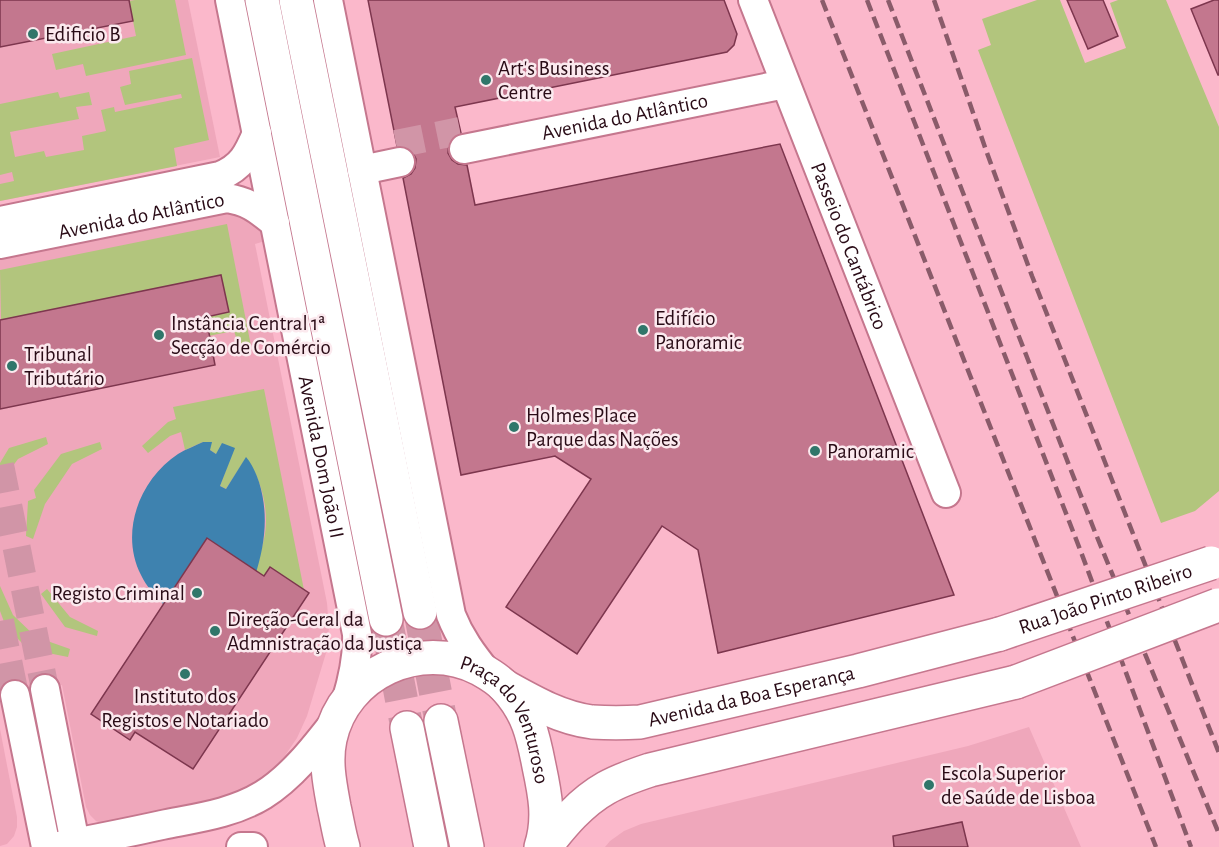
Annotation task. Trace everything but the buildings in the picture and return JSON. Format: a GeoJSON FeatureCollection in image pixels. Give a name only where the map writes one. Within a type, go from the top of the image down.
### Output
{"type":"FeatureCollection","features":[{"type":"Feature","properties":{"kind":"main road","name":"Avenida Dom João II"},"geometry":{"type":"LineString","coordinates":[[261,0],[386,619]]}},
{"type":"Feature","properties":{"kind":"main road"},"geometry":{"type":"LineString","coordinates":[[296,0],[420,612]]}},
{"type":"Feature","properties":{"kind":"main road","name":"Rua João Pinto Ribeiro"},"geometry":{"type":"LineString","coordinates":[[1000,634],[1216,560]]}},
{"type":"Feature","properties":{"kind":"main road","name":"Rua João Pinto Ribeiro"},"geometry":{"type":"LineString","coordinates":[[543,847],[589,799],[624,779],[650,770],[1016,682],[1219,604]]}},
{"type":"Feature","properties":{"kind":"main road","name":"Avenida da Boa Esperança"},"geometry":{"type":"LineString","coordinates":[[496,680],[536,704],[571,717],[613,723],[640,722],[858,671],[1000,634]]}},
{"type":"Feature","properties":{"kind":"main road","name":"Praça do Venturoso"},"geometry":{"type":"LineString","coordinates":[[343,847],[328,779],[327,759],[330,739],[341,711],[359,687],[374,675],[392,665],[411,659],[431,657],[470,664],[496,680],[517,701],[527,719],[533,738],[546,797],[547,817],[543,847]]}},
{"type":"Feature","properties":{"kind":"main road"},"geometry":{"type":"LineString","coordinates":[[441,721],[467,847]]}},
{"type":"Feature","properties":{"kind":"main road"},"geometry":{"type":"LineString","coordinates":[[407,728],[431,847]]}},
{"type":"Feature","properties":{"kind":"street","name":"Avenida Dom João II"},"geometry":{"type":"LineString","coordinates":[[230,0],[357,634],[358,653],[355,670],[341,711]]}},
{"type":"Feature","properties":{"kind":"street"},"geometry":{"type":"LineString","coordinates":[[328,0],[451,615],[462,640],[496,680]]}},
{"type":"Feature","properties":{"kind":"street","name":"Passeio do Cantábrico"},"geometry":{"type":"LineString","coordinates":[[753,0],[946,493]]}},
{"type":"Feature","properties":{"kind":"street","name":"Avenida do Atlântico"},"geometry":{"type":"LineString","coordinates":[[462,140],[782,75]]}},
{"type":"Feature","properties":{"kind":"street","name":"Avenida do Atlântico"},"geometry":{"type":"LineString","coordinates":[[0,221],[220,176],[242,162],[257,133]]}},
{"type":"Feature","properties":{"kind":"street"},"geometry":{"type":"LineString","coordinates":[[360,161],[398,153]]}},
{"type":"Feature","properties":{"kind":"street","name":"Avenida do Atlântico"},"geometry":{"type":"LineString","coordinates":[[0,244],[227,198],[252,205],[275,224]]}},
{"type":"Feature","properties":{"kind":"street"},"geometry":{"type":"LineString","coordinates":[[45,688],[65,845],[212,815],[238,807],[262,795],[283,780],[311,752],[341,711]]}},
{"type":"Feature","properties":{"kind":"street"},"geometry":{"type":"LineString","coordinates":[[15,694],[46,847]]}},
{"type":"Feature","properties":{"kind":"street"},"geometry":{"type":"LineString","coordinates":[[241,847],[253,847]]}},
{"type":"Feature","properties":{"kind":"shaded area"},"geometry":{"type":"Polygon","coordinates":[[[0,0],[188,0],[220,157],[0,201],[0,0]]]}},
{"type":"Feature","properties":{"kind":"shaded area"},"geometry":{"type":"Polygon","coordinates":[[[227,206],[262,226],[265,241],[255,244],[327,603],[329,628],[326,653],[307,716],[297,738],[284,757],[253,785],[223,800],[104,824],[96,821],[86,807],[62,685],[0,698],[0,252],[227,206]]]}},
{"type":"Feature","properties":{"kind":"shaded area","name":"Escola Superior de Saúde de Lisboa"},"geometry":{"type":"Polygon","coordinates":[[[1029,727],[1081,847],[605,847],[624,831],[641,824],[968,746],[1029,727]]]}},
{"type":"Feature","properties":{"kind":"shaded area"},"geometry":{"type":"Polygon","coordinates":[[[0,729],[17,827],[14,836],[7,844],[0,846],[0,729]]]}},
{"type":"Feature","properties":{"kind":"green space"},"geometry":{"type":"Polygon","coordinates":[[[175,0],[186,55],[86,76],[83,64],[56,70],[52,54],[136,36],[129,1],[175,0]]]}},
{"type":"Feature","properties":{"kind":"green space"},"geometry":{"type":"Polygon","coordinates":[[[1037,0],[1060,0],[1085,63],[1126,48],[1110,3],[1118,0],[1166,0],[1219,127],[1219,491],[1195,511],[1161,523],[978,50],[991,45],[982,19],[1037,0]]]}},
{"type":"Feature","properties":{"kind":"green space"},"geometry":{"type":"Polygon","coordinates":[[[192,58],[209,140],[174,148],[177,166],[0,201],[0,184],[14,181],[12,172],[0,175],[0,104],[58,92],[60,98],[89,92],[92,105],[76,107],[79,119],[10,132],[15,157],[44,151],[46,157],[84,150],[82,136],[106,131],[101,110],[114,107],[115,112],[182,98],[181,94],[125,105],[120,87],[131,84],[129,71],[192,58]]]}},
{"type":"Feature","properties":{"kind":"green space"},"geometry":{"type":"Polygon","coordinates":[[[227,224],[251,346],[240,349],[234,331],[198,338],[194,320],[229,312],[221,275],[1,320],[0,270],[227,224]]]}},
{"type":"Feature","properties":{"kind":"green space"},"geometry":{"type":"Polygon","coordinates":[[[264,389],[304,590],[259,585],[252,581],[264,539],[266,518],[260,486],[246,458],[226,489],[220,486],[234,448],[216,454],[203,442],[185,450],[181,432],[170,436],[148,453],[142,446],[168,422],[176,419],[173,407],[264,389]]]}},
{"type":"Feature","properties":{"kind":"green space"},"geometry":{"type":"Polygon","coordinates":[[[46,437],[48,444],[18,459],[0,483],[0,463],[9,448],[46,437]]]}},
{"type":"Feature","properties":{"kind":"green space"},"geometry":{"type":"Polygon","coordinates":[[[100,442],[102,449],[72,464],[45,504],[33,539],[26,536],[28,501],[36,498],[34,490],[61,454],[100,442]]]}},
{"type":"Feature","properties":{"kind":"green space"},"geometry":{"type":"Polygon","coordinates":[[[0,586],[13,615],[36,637],[70,649],[68,657],[28,649],[6,627],[0,611],[0,586]]]}},
{"type":"Feature","properties":{"kind":"green space"},"geometry":{"type":"Polygon","coordinates":[[[47,589],[70,617],[98,631],[97,636],[65,627],[41,594],[47,589]]]}},
{"type":"Feature","properties":{"kind":"water"},"geometry":{"type":"Polygon","coordinates":[[[203,442],[212,442],[210,450],[216,454],[222,443],[235,448],[220,486],[226,489],[246,457],[255,472],[262,494],[265,518],[258,564],[255,576],[247,565],[207,538],[163,604],[141,575],[132,541],[133,524],[137,508],[153,477],[178,454],[203,442]]]}},
{"type":"Feature","properties":{"kind":"tunnel"},"geometry":{"type":"LineString","coordinates":[[396,144],[460,131]]}},
{"type":"Feature","properties":{"kind":"tunnel"},"geometry":{"type":"LineString","coordinates":[[0,465],[45,689]]}},
{"type":"Feature","properties":{"kind":"tunnel"},"geometry":{"type":"LineString","coordinates":[[420,612],[441,721]]}},
{"type":"Feature","properties":{"kind":"tunnel"},"geometry":{"type":"LineString","coordinates":[[386,619],[407,728]]}},
{"type":"Feature","properties":{"kind":"tunnel"},"geometry":{"type":"LineString","coordinates":[[0,621],[15,695]]}},
{"type":"Feature","properties":{"kind":"railway"},"geometry":{"type":"LineString","coordinates":[[822,0],[1156,847]]}},
{"type":"Feature","properties":{"kind":"railway"},"geometry":{"type":"LineString","coordinates":[[867,0],[1081,552],[1191,847]]}},
{"type":"Feature","properties":{"kind":"railway"},"geometry":{"type":"LineString","coordinates":[[888,0],[1095,532],[1219,834]]}},
{"type":"Feature","properties":{"kind":"railway"},"geometry":{"type":"LineString","coordinates":[[934,0],[1032,276],[1219,753]]}},
{"type":"Feature","properties":{"kind":"place","name":"Edificio B"},"geometry":{"type":"Point","coordinates":[33,34]}},
{"type":"Feature","properties":{"kind":"place","name":"Art's Business Centre"},"geometry":{"type":"Point","coordinates":[486,80]}},
{"type":"Feature","properties":{"kind":"place","name":"Edifício Panoramic"},"geometry":{"type":"Point","coordinates":[643,330]}},
{"type":"Feature","properties":{"kind":"place","name":"Instância Central 1ª Secção de Comércio"},"geometry":{"type":"Point","coordinates":[159,335]}},
{"type":"Feature","properties":{"kind":"place","name":"Tribunal Tributário"},"geometry":{"type":"Point","coordinates":[12,366]}},
{"type":"Feature","properties":{"kind":"place","name":"Holmes Place Parque das Nações"},"geometry":{"type":"Point","coordinates":[514,427]}},
{"type":"Feature","properties":{"kind":"place","name":"Panoramic"},"geometry":{"type":"Point","coordinates":[815,451]}},
{"type":"Feature","properties":{"kind":"place","name":"Registo Criminal"},"geometry":{"type":"Point","coordinates":[197,593]}},
{"type":"Feature","properties":{"kind":"place","name":"Direção-Geral da Admnistração da Justiça"},"geometry":{"type":"Point","coordinates":[215,631]}},
{"type":"Feature","properties":{"kind":"place","name":"Instituto dos Registos e Notariado"},"geometry":{"type":"Point","coordinates":[185,674]}},
{"type":"Feature","properties":{"kind":"place","name":"Escola Superior de Saúde de Lisboa"},"geometry":{"type":"Point","coordinates":[929,785]}}]}
